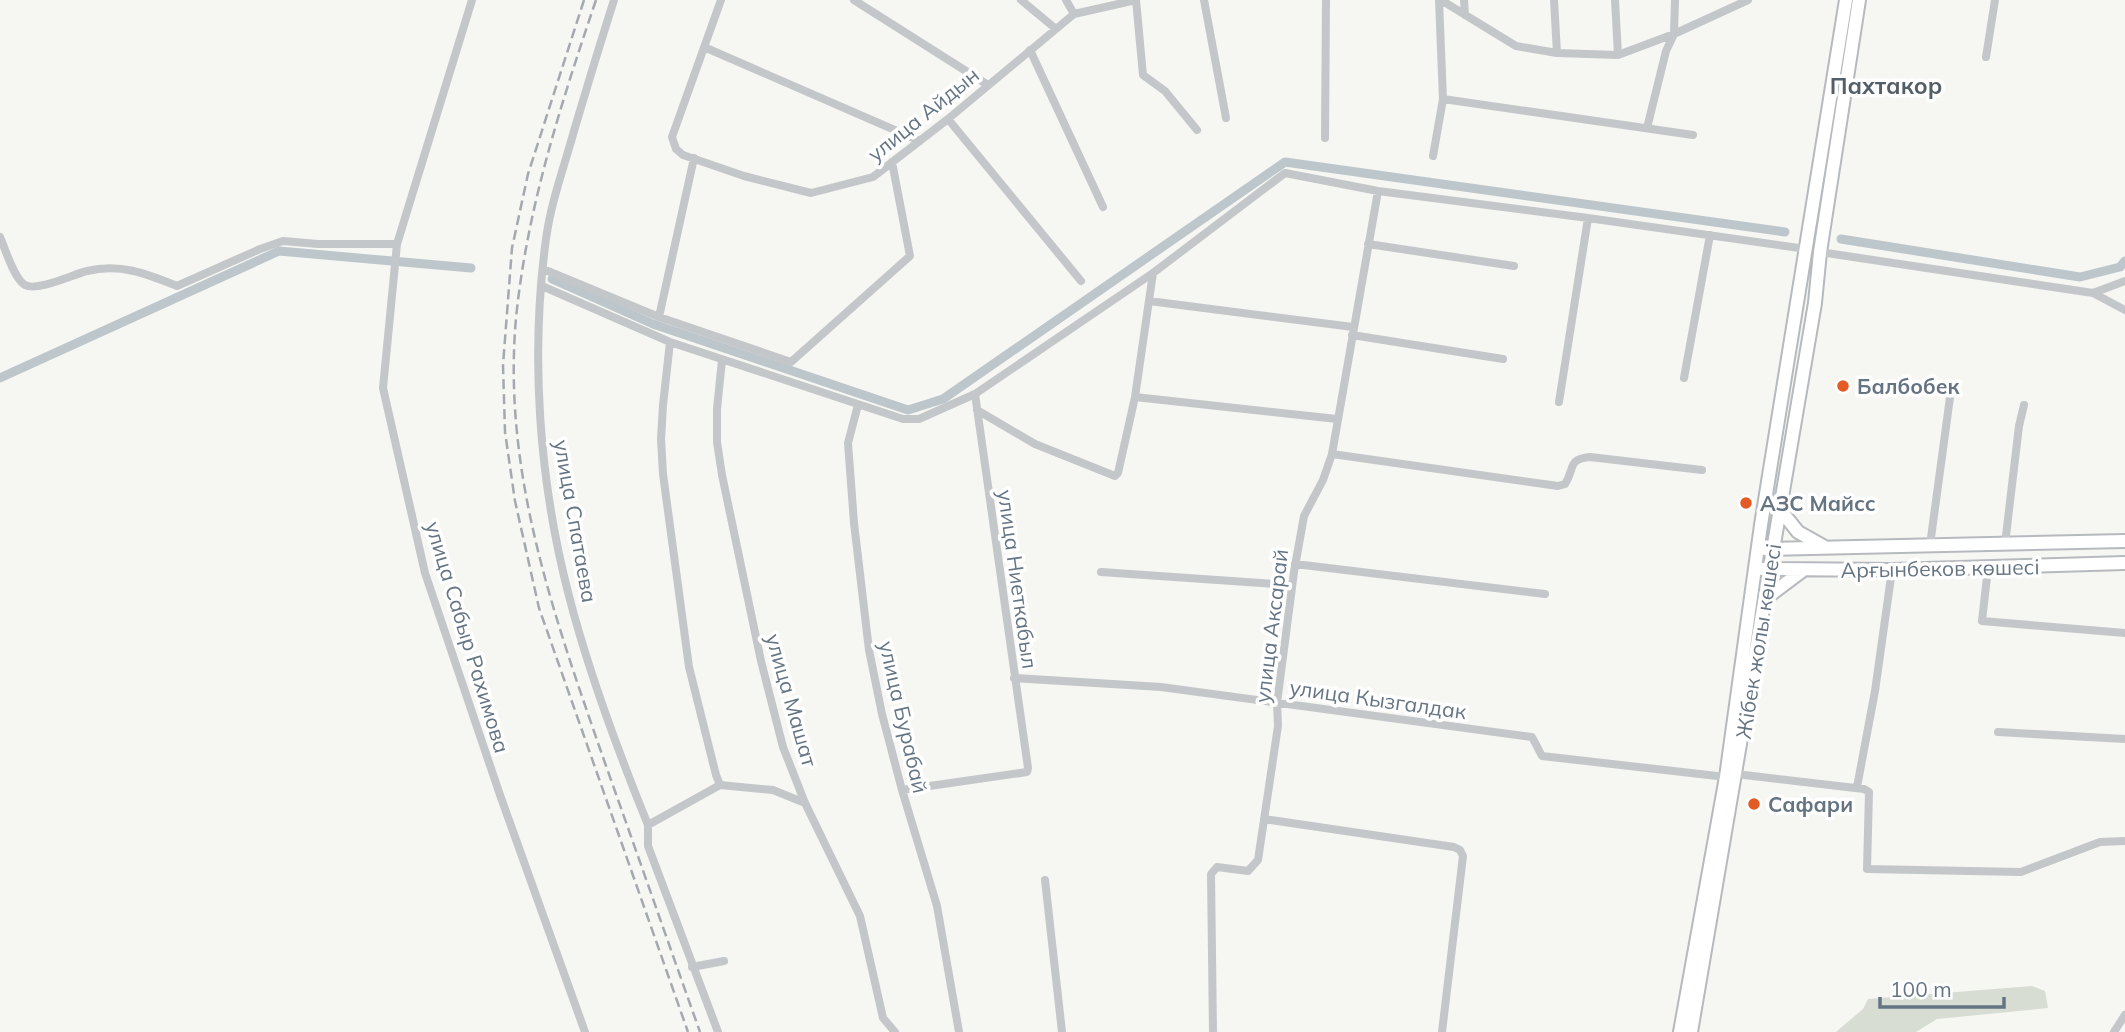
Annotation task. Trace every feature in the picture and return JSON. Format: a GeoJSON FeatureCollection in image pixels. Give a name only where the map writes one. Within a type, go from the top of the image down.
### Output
{"type":"FeatureCollection","features":[{"type":"Feature","properties":{"kind":"main road","name":"Жібек жолы көшесі"},"geometry":{"type":"LineString","coordinates":[[1691,1032],[1731,775],[1758,549],[1846,0]]}},
{"type":"Feature","properties":{"kind":"main road","name":"Жібек жолы көшесі"},"geometry":{"type":"LineString","coordinates":[[1681,1032],[1766,597],[1815,303],[1820,252],[1859,0]]}},
{"type":"Feature","properties":{"kind":"main road"},"geometry":{"type":"LineString","coordinates":[[1780,508],[1798,532],[1826,548]]}},
{"type":"Feature","properties":{"kind":"main road","name":"Арғынбеков көшесі"},"geometry":{"type":"LineString","coordinates":[[1758,549],[2125,541]]}},
{"type":"Feature","properties":{"kind":"main road","name":"Арғынбеков көшесі"},"geometry":{"type":"LineString","coordinates":[[1755,569],[1892,570],[2125,563]]}},
{"type":"Feature","properties":{"kind":"main road"},"geometry":{"type":"LineString","coordinates":[[1766,597],[1804,570]]}},
{"type":"Feature","properties":{"kind":"street","name":"улица Сабыр Рахимова"},"geometry":{"type":"LineString","coordinates":[[472,0],[397,244],[383,388],[425,573],[585,1032]]}},
{"type":"Feature","properties":{"kind":"street","name":"улица Спатаева"},"geometry":{"type":"LineString","coordinates":[[614,0],[555,194],[546,237],[539,325],[539,389],[547,478],[568,593],[584,650],[648,825],[648,846],[718,1032]]}},
{"type":"Feature","properties":{"kind":"street"},"geometry":{"type":"LineString","coordinates":[[721,0],[704,47],[920,141]]}},
{"type":"Feature","properties":{"kind":"street"},"geometry":{"type":"LineString","coordinates":[[855,0],[988,85]]}},
{"type":"Feature","properties":{"kind":"street"},"geometry":{"type":"LineString","coordinates":[[1021,0],[1056,29]]}},
{"type":"Feature","properties":{"kind":"street"},"geometry":{"type":"LineString","coordinates":[[1066,0],[1074,14]]}},
{"type":"Feature","properties":{"kind":"street"},"geometry":{"type":"LineString","coordinates":[[1132,0],[1143,75],[1165,91],[1197,130]]}},
{"type":"Feature","properties":{"kind":"street","name":"улица Айдын"},"geometry":{"type":"LineString","coordinates":[[704,47],[672,137],[676,149],[683,156],[744,176],[811,193],[873,177],[948,119],[1074,14],[1132,0]]}},
{"type":"Feature","properties":{"kind":"street"},"geometry":{"type":"LineString","coordinates":[[1204,0],[1226,118]]}},
{"type":"Feature","properties":{"kind":"street"},"geometry":{"type":"LineString","coordinates":[[1325,138],[1326,0]]}},
{"type":"Feature","properties":{"kind":"street"},"geometry":{"type":"LineString","coordinates":[[1440,0],[1516,46],[1557,53],[1618,55],[1674,34],[1748,0]]}},
{"type":"Feature","properties":{"kind":"street"},"geometry":{"type":"LineString","coordinates":[[1433,156],[1443,99],[1440,0]]}},
{"type":"Feature","properties":{"kind":"street"},"geometry":{"type":"LineString","coordinates":[[1464,0],[1465,15]]}},
{"type":"Feature","properties":{"kind":"street"},"geometry":{"type":"LineString","coordinates":[[1553,0],[1557,53]]}},
{"type":"Feature","properties":{"kind":"street"},"geometry":{"type":"LineString","coordinates":[[1615,0],[1618,55]]}},
{"type":"Feature","properties":{"kind":"street"},"geometry":{"type":"LineString","coordinates":[[1647,128],[1666,51],[1674,34],[1675,0]]}},
{"type":"Feature","properties":{"kind":"street"},"geometry":{"type":"LineString","coordinates":[[1986,57],[1995,0]]}},
{"type":"Feature","properties":{"kind":"street"},"geometry":{"type":"LineString","coordinates":[[1030,50],[1103,207]]}},
{"type":"Feature","properties":{"kind":"street"},"geometry":{"type":"LineString","coordinates":[[1443,99],[1693,135]]}},
{"type":"Feature","properties":{"kind":"street"},"geometry":{"type":"LineString","coordinates":[[948,119],[1081,281]]}},
{"type":"Feature","properties":{"kind":"street"},"geometry":{"type":"LineString","coordinates":[[659,317],[694,159]]}},
{"type":"Feature","properties":{"kind":"street"},"geometry":{"type":"LineString","coordinates":[[543,269],[659,317],[791,362],[910,256],[892,162]]}},
{"type":"Feature","properties":{"kind":"street"},"geometry":{"type":"LineString","coordinates":[[542,286],[670,342],[903,419],[919,419],[975,394],[1153,273],[1285,173],[1378,191],[1806,249]]}},
{"type":"Feature","properties":{"kind":"street","name":"улица Аксарай"},"geometry":{"type":"LineString","coordinates":[[1213,1032],[1211,874],[1217,867],[1248,871],[1258,860],[1278,726],[1277,703],[1295,564],[1304,516],[1323,480],[1332,454],[1378,191]]}},
{"type":"Feature","properties":{"kind":"street"},"geometry":{"type":"LineString","coordinates":[[1559,402],[1588,218]]}},
{"type":"Feature","properties":{"kind":"street"},"geometry":{"type":"LineString","coordinates":[[1684,378],[1710,235]]}},
{"type":"Feature","properties":{"kind":"street"},"geometry":{"type":"LineString","coordinates":[[0,237],[19,279],[32,287],[88,271],[134,269],[177,286],[283,241],[397,244]]}},
{"type":"Feature","properties":{"kind":"street"},"geometry":{"type":"LineString","coordinates":[[1368,244],[1514,266]]}},
{"type":"Feature","properties":{"kind":"street"},"geometry":{"type":"LineString","coordinates":[[1820,252],[2093,293],[2125,310]]}},
{"type":"Feature","properties":{"kind":"street"},"geometry":{"type":"LineString","coordinates":[[977,410],[1035,444],[1115,477],[1135,397],[1153,273]]}},
{"type":"Feature","properties":{"kind":"street"},"geometry":{"type":"LineString","coordinates":[[2093,293],[2125,281]]}},
{"type":"Feature","properties":{"kind":"street"},"geometry":{"type":"LineString","coordinates":[[1149,301],[1353,331],[1503,359]]}},
{"type":"Feature","properties":{"kind":"street"},"geometry":{"type":"LineString","coordinates":[[670,342],[663,405],[663,474],[689,667],[720,785]]}},
{"type":"Feature","properties":{"kind":"street","name":"улица Машат"},"geometry":{"type":"LineString","coordinates":[[722,360],[717,409],[717,442],[722,475],[761,661],[783,747],[805,803],[860,916],[883,1018],[895,1032]]}},
{"type":"Feature","properties":{"kind":"street"},"geometry":{"type":"LineString","coordinates":[[1930,545],[1951,390]]}},
{"type":"Feature","properties":{"kind":"street","name":"улица Ниеткабыл"},"geometry":{"type":"LineString","coordinates":[[902,790],[1027,772],[1028,768],[975,394]]}},
{"type":"Feature","properties":{"kind":"street"},"geometry":{"type":"LineString","coordinates":[[1135,397],[1337,419]]}},
{"type":"Feature","properties":{"kind":"street","name":"улица Бурабай"},"geometry":{"type":"LineString","coordinates":[[858,405],[848,443],[855,536],[869,650],[902,790],[937,906],[959,1032]]}},
{"type":"Feature","properties":{"kind":"street"},"geometry":{"type":"LineString","coordinates":[[2005,544],[2019,426],[2024,405]]}},
{"type":"Feature","properties":{"kind":"street"},"geometry":{"type":"LineString","coordinates":[[1332,454],[1558,486],[1565,484],[1572,463],[1579,458],[1702,470]]}},
{"type":"Feature","properties":{"kind":"street"},"geometry":{"type":"LineString","coordinates":[[1295,564],[1545,594]]}},
{"type":"Feature","properties":{"kind":"street"},"geometry":{"type":"LineString","coordinates":[[1988,568],[1982,621],[2125,633]]}},
{"type":"Feature","properties":{"kind":"street"},"geometry":{"type":"LineString","coordinates":[[1857,786],[1875,691],[1892,570]]}},
{"type":"Feature","properties":{"kind":"street"},"geometry":{"type":"LineString","coordinates":[[1101,572],[1292,585]]}},
{"type":"Feature","properties":{"kind":"street","name":"улица Кызгалдак"},"geometry":{"type":"LineString","coordinates":[[1014,678],[1161,687],[1532,737],[1542,756],[1731,775]]}},
{"type":"Feature","properties":{"kind":"street"},"geometry":{"type":"LineString","coordinates":[[1998,732],[2125,739]]}},
{"type":"Feature","properties":{"kind":"street"},"geometry":{"type":"LineString","coordinates":[[1731,775],[1857,786],[1869,792],[1867,869],[2021,872],[2100,842],[2125,841]]}},
{"type":"Feature","properties":{"kind":"street"},"geometry":{"type":"LineString","coordinates":[[648,825],[720,785],[774,790],[805,803]]}},
{"type":"Feature","properties":{"kind":"street"},"geometry":{"type":"LineString","coordinates":[[1264,819],[1460,849],[1464,856],[1442,1032]]}},
{"type":"Feature","properties":{"kind":"street"},"geometry":{"type":"LineString","coordinates":[[1045,880],[1062,1032]]}},
{"type":"Feature","properties":{"kind":"street"},"geometry":{"type":"LineString","coordinates":[[692,967],[724,961]]}},
{"type":"Feature","properties":{"kind":"street"},"geometry":{"type":"LineString","coordinates":[[2114,1032],[2125,1015]]}},
{"type":"Feature","properties":{"kind":"shaded area"},"geometry":{"type":"Polygon","coordinates":[[[2032,986],[2045,991],[2048,1008],[1937,1019],[1916,1032],[1836,1032],[1863,1009],[1868,999],[2032,986]]]}},
{"type":"Feature","properties":{"kind":"waterway"},"geometry":{"type":"LineString","coordinates":[[552,279],[653,324],[908,410],[943,399],[1285,162],[1785,232]]}},
{"type":"Feature","properties":{"kind":"waterway"},"geometry":{"type":"LineString","coordinates":[[1841,239],[2080,277],[2120,267],[2125,261]]}},
{"type":"Feature","properties":{"kind":"waterway"},"geometry":{"type":"LineString","coordinates":[[0,378],[279,251],[471,268]]}},
{"type":"Feature","properties":{"kind":"railway"},"geometry":{"type":"LineString","coordinates":[[584,0],[528,174],[512,248],[503,365],[505,432],[515,501],[539,608],[688,1032]]}},
{"type":"Feature","properties":{"kind":"railway"},"geometry":{"type":"LineString","coordinates":[[596,0],[558,117],[528,237],[516,318],[514,376],[517,433],[525,489],[551,600],[586,709],[700,1032]]}},
{"type":"Feature","properties":{"kind":"place","name":"Балбобек"},"geometry":{"type":"Point","coordinates":[1843,386]}},
{"type":"Feature","properties":{"kind":"place","name":"АЗС Майсс"},"geometry":{"type":"Point","coordinates":[1746,503]}},
{"type":"Feature","properties":{"kind":"place","name":"Сафари"},"geometry":{"type":"Point","coordinates":[1754,804]}},
{"type":"Feature","properties":{"kind":"district","name":"Пахтакор"},"geometry":{"type":"Point","coordinates":[1886,85]}}]}
